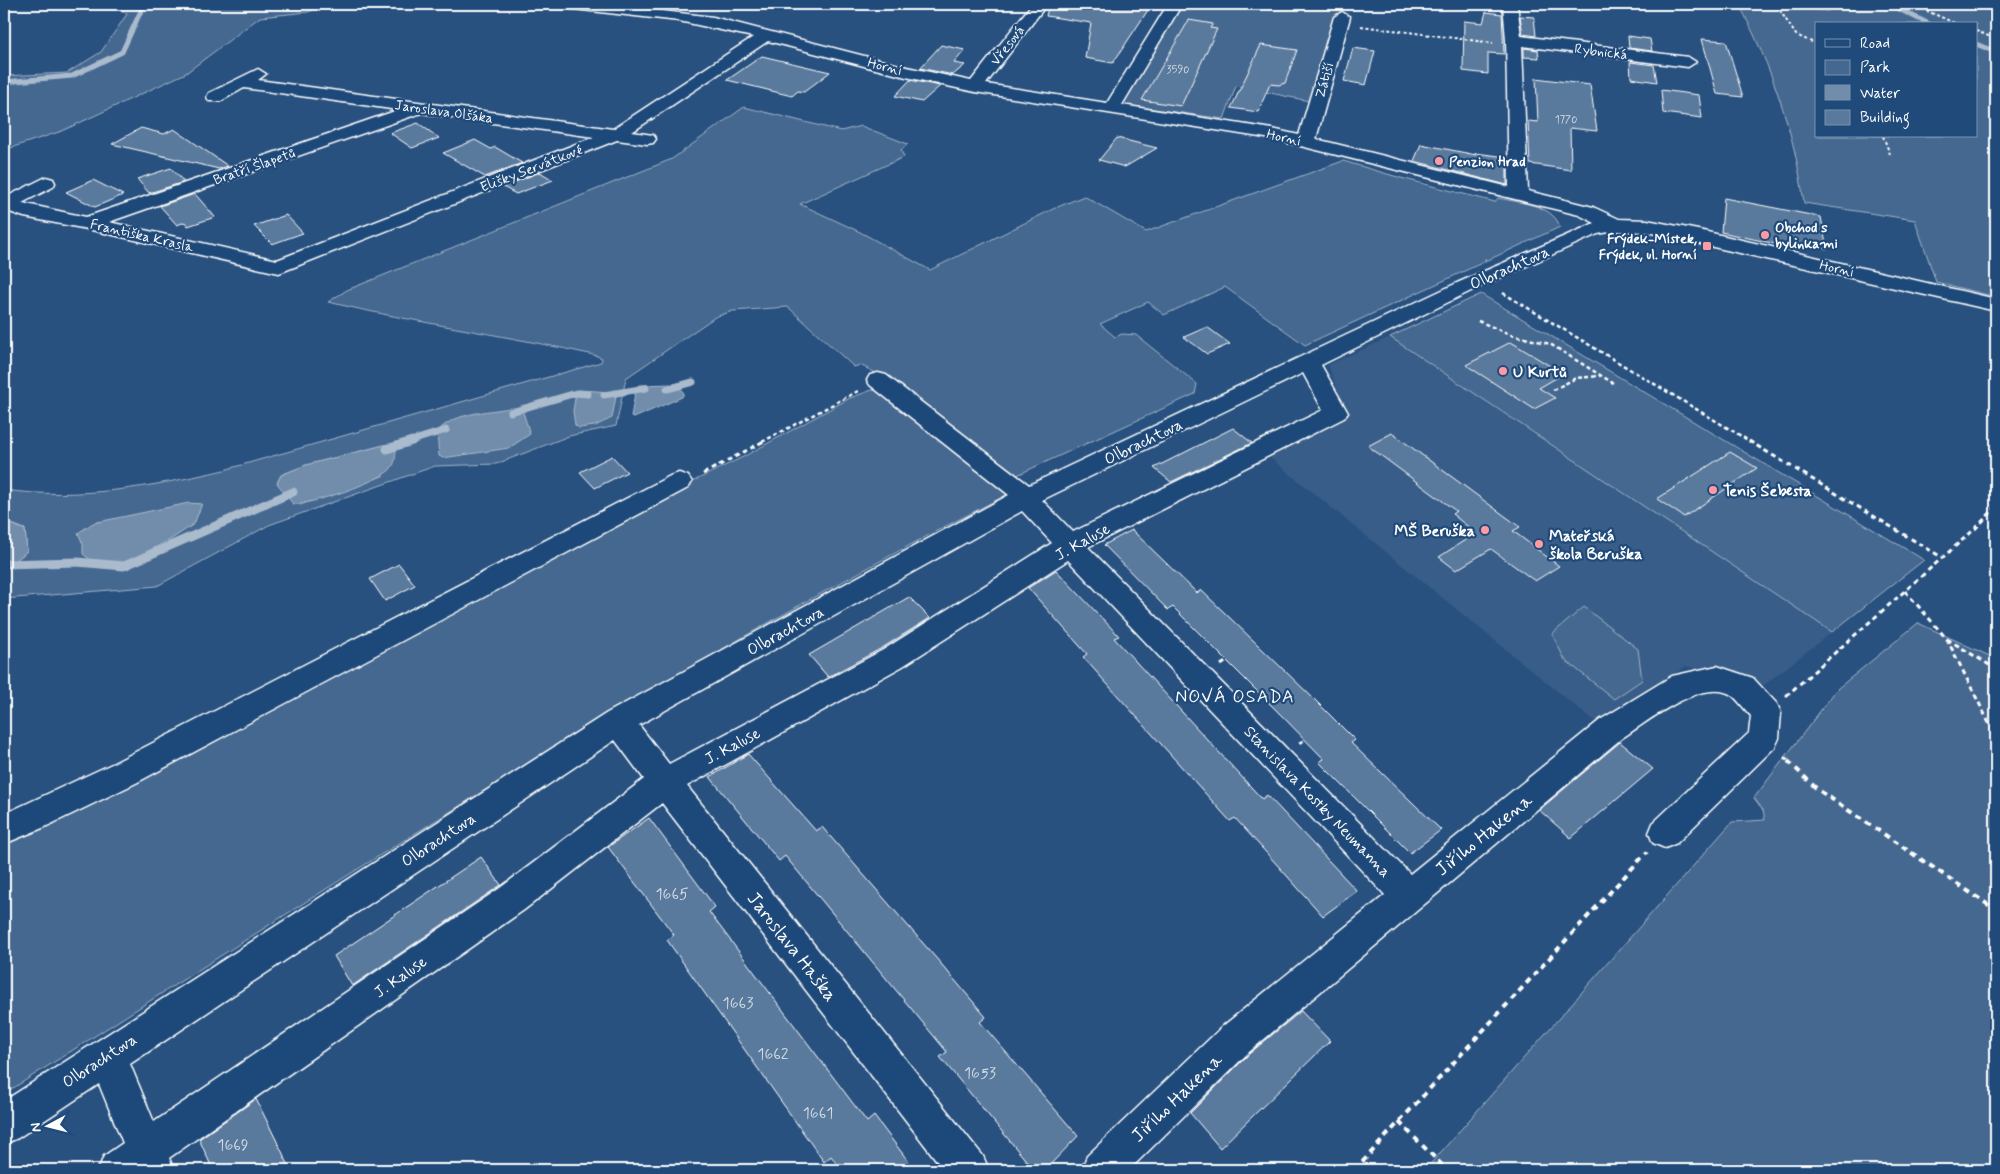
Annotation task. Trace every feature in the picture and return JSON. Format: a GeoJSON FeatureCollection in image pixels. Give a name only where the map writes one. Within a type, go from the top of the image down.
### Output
{"type":"FeatureCollection","features":[{"type":"Feature","properties":{"kind":"street","name":"Horní"},"geometry":{"type":"LineString","coordinates":[[564,4],[679,16],[713,22],[975,87],[1272,134],[1586,211],[1615,225],[1647,226],[1704,237],[1996,305]]}},
{"type":"Feature","properties":{"kind":"street","name":"Vřesová"},"geometry":{"type":"LineString","coordinates":[[975,87],[1040,4]]}},
{"type":"Feature","properties":{"kind":"street"},"geometry":{"type":"LineString","coordinates":[[1112,108],[1175,4]]}},
{"type":"Feature","properties":{"kind":"street"},"geometry":{"type":"LineString","coordinates":[[1510,4],[1514,43],[1519,195]]}},
{"type":"Feature","properties":{"kind":"street","name":"Zátiší"},"geometry":{"type":"LineString","coordinates":[[1306,142],[1342,20]]}},
{"type":"Feature","properties":{"kind":"street","name":"Elišky Servátkové"},"geometry":{"type":"LineString","coordinates":[[279,267],[617,134],[765,36]]}},
{"type":"Feature","properties":{"kind":"street","name":"Rybnická"},"geometry":{"type":"LineString","coordinates":[[1514,43],[1688,62]]}},
{"type":"Feature","properties":{"kind":"street"},"geometry":{"type":"LineString","coordinates":[[215,97],[259,74]]}},
{"type":"Feature","properties":{"kind":"street","name":"Jaroslava Olšáka"},"geometry":{"type":"LineString","coordinates":[[242,83],[647,139]]}},
{"type":"Feature","properties":{"kind":"street","name":"Bratří Šlapetů"},"geometry":{"type":"LineString","coordinates":[[87,223],[420,108]]}},
{"type":"Feature","properties":{"kind":"street","name":"Františka Krasla"},"geometry":{"type":"LineString","coordinates":[[46,183],[6,204],[24,211],[87,223],[279,267]]}},
{"type":"Feature","properties":{"kind":"street","name":"Olbrachtova"},"geometry":{"type":"LineString","coordinates":[[4,1124],[618,722],[1024,498],[1569,240],[1593,230],[1615,225]]}},
{"type":"Feature","properties":{"kind":"street","name":"J. Kaluse"},"geometry":{"type":"LineString","coordinates":[[140,1164],[512,898],[665,782],[894,658],[1070,545],[1336,413],[1308,362]]}},
{"type":"Feature","properties":{"kind":"street","name":"Stanislava Kostky Neumanna"},"geometry":{"type":"LineString","coordinates":[[878,380],[1016,485],[1024,498],[1408,895]]}},
{"type":"Feature","properties":{"kind":"street"},"geometry":{"type":"LineString","coordinates":[[4,829],[34,818],[125,774],[679,482]]}},
{"type":"Feature","properties":{"kind":"street","name":"Jiřího Hakena"},"geometry":{"type":"LineString","coordinates":[[1101,1170],[1236,1039],[1611,729],[1682,685],[1716,678],[1743,687],[1765,726]]}},
{"type":"Feature","properties":{"kind":"street","name":"Jaroslava Haška"},"geometry":{"type":"LineString","coordinates":[[618,722],[969,1170]]}},
{"type":"Feature","properties":{"kind":"street"},"geometry":{"type":"LineString","coordinates":[[1665,833],[1765,726]]}},
{"type":"Feature","properties":{"kind":"street"},"geometry":{"type":"LineString","coordinates":[[107,1055],[140,1164]]}},
{"type":"Feature","properties":{"kind":"path"},"geometry":{"type":"LineString","coordinates":[[1771,4],[1778,9],[1796,36],[1815,44]]}},
{"type":"Feature","properties":{"kind":"path"},"geometry":{"type":"LineString","coordinates":[[1776,4],[1801,6],[1825,4]]}},
{"type":"Feature","properties":{"kind":"path"},"geometry":{"type":"LineString","coordinates":[[1911,4],[1952,22]]}},
{"type":"Feature","properties":{"kind":"path"},"geometry":{"type":"LineString","coordinates":[[1342,20],[1514,43]]}},
{"type":"Feature","properties":{"kind":"path"},"geometry":{"type":"LineString","coordinates":[[1978,33],[1996,39]]}},
{"type":"Feature","properties":{"kind":"path"},"geometry":{"type":"LineString","coordinates":[[1884,138],[1890,154]]}},
{"type":"Feature","properties":{"kind":"path"},"geometry":{"type":"LineString","coordinates":[[1501,291],[1944,558]]}},
{"type":"Feature","properties":{"kind":"path"},"geometry":{"type":"LineString","coordinates":[[1478,321],[1512,335],[1550,344],[1613,383]]}},
{"type":"Feature","properties":{"kind":"path"},"geometry":{"type":"LineString","coordinates":[[1553,390],[1576,378],[1601,376]]}},
{"type":"Feature","properties":{"kind":"path"},"geometry":{"type":"LineString","coordinates":[[679,482],[698,477],[878,380]]}},
{"type":"Feature","properties":{"kind":"path"},"geometry":{"type":"LineString","coordinates":[[1996,508],[1944,558],[1905,591],[1765,726],[1817,789],[1996,910]]}},
{"type":"Feature","properties":{"kind":"path"},"geometry":{"type":"LineString","coordinates":[[1905,591],[1947,639],[1996,737]]}},
{"type":"Feature","properties":{"kind":"path"},"geometry":{"type":"LineString","coordinates":[[1947,639],[1996,669]]}},
{"type":"Feature","properties":{"kind":"path"},"geometry":{"type":"LineString","coordinates":[[1355,1170],[1665,833]]}},
{"type":"Feature","properties":{"kind":"path"},"geometry":{"type":"LineString","coordinates":[[1399,1122],[1447,1170]]}},
{"type":"Feature","properties":{"kind":"shaded area","name":"Mateřská škola Beruška"},"geometry":{"type":"Polygon","coordinates":[[[1390,337],[1832,632],[1764,685],[1686,666],[1600,726],[1269,457],[1347,415],[1328,365],[1390,337]]]}},
{"type":"Feature","properties":{"kind":"green space"},"geometry":{"type":"Polygon","coordinates":[[[113,4],[329,4],[308,12],[260,17],[186,73],[62,131],[4,150],[4,76],[67,73],[101,52],[127,14],[113,4]]]}},
{"type":"Feature","properties":{"kind":"green space"},"geometry":{"type":"Polygon","coordinates":[[[1178,4],[1343,4],[1314,102],[1236,86],[1224,119],[1119,104],[1178,4]]]}},
{"type":"Feature","properties":{"kind":"green space"},"geometry":{"type":"Polygon","coordinates":[[[1739,4],[1804,4],[1818,10],[1828,11],[1829,4],[1996,4],[1996,297],[1936,282],[1915,220],[1804,203],[1795,151],[1788,126],[1761,51],[1739,4]]]}},
{"type":"Feature","properties":{"kind":"green space"},"geometry":{"type":"Polygon","coordinates":[[[744,107],[841,131],[861,126],[908,144],[901,150],[904,157],[800,204],[860,232],[930,270],[1053,209],[1084,196],[1146,232],[1343,161],[1495,202],[1498,198],[1525,203],[1550,213],[1560,227],[1488,260],[1484,259],[1486,261],[1305,345],[1225,287],[1164,315],[1148,302],[1100,324],[1115,337],[1122,334],[1136,335],[1197,384],[1195,394],[1015,476],[888,379],[860,365],[854,367],[788,307],[733,311],[715,317],[626,378],[616,426],[569,436],[496,464],[435,466],[269,525],[157,586],[4,599],[4,571],[27,551],[25,529],[4,521],[4,490],[32,493],[87,493],[170,482],[224,470],[601,362],[602,358],[594,355],[328,302],[347,290],[672,159],[744,107]],[[388,444],[306,465],[281,475],[277,483],[300,505],[383,476],[388,444]]]}},
{"type":"Feature","properties":{"kind":"green space","name":"Tenis Šebesta"},"geometry":{"type":"Polygon","coordinates":[[[1481,294],[1924,560],[1832,632],[1390,337],[1481,294]]]}},
{"type":"Feature","properties":{"kind":"green space"},"geometry":{"type":"Polygon","coordinates":[[[872,390],[880,390],[1009,487],[1006,495],[876,563],[623,707],[373,859],[4,1094],[4,834],[52,813],[663,496],[743,457],[850,398],[872,390]]]}},
{"type":"Feature","properties":{"kind":"green space"},"geometry":{"type":"Polygon","coordinates":[[[1584,607],[1638,649],[1642,680],[1614,699],[1565,660],[1552,634],[1584,607]]]}},
{"type":"Feature","properties":{"kind":"green space"},"geometry":{"type":"Polygon","coordinates":[[[1918,623],[1996,659],[1996,1170],[1425,1170],[1732,822],[1765,820],[1763,810],[1754,798],[1837,689],[1918,623]]]}},
{"type":"Feature","properties":{"kind":"water"},"geometry":{"type":"Polygon","coordinates":[[[672,384],[678,386],[684,393],[682,397],[634,418],[631,417],[636,387],[639,385],[672,384]]]}},
{"type":"Feature","properties":{"kind":"water"},"geometry":{"type":"Polygon","coordinates":[[[579,390],[612,392],[616,396],[612,418],[595,426],[579,428],[575,425],[573,411],[576,393],[579,390]]]}},
{"type":"Feature","properties":{"kind":"water"},"geometry":{"type":"Polygon","coordinates":[[[510,408],[522,409],[530,434],[509,448],[443,458],[439,456],[437,433],[443,426],[470,414],[510,408]]]}},
{"type":"Feature","properties":{"kind":"water"},"geometry":{"type":"Polygon","coordinates":[[[388,444],[396,445],[393,465],[387,472],[376,479],[329,497],[301,504],[293,504],[277,483],[281,475],[306,465],[388,444]]]}},
{"type":"Feature","properties":{"kind":"water"},"geometry":{"type":"Polygon","coordinates":[[[189,503],[202,504],[194,524],[170,540],[124,563],[102,568],[83,554],[83,544],[78,533],[93,523],[189,503]]]}},
{"type":"Feature","properties":{"kind":"water"},"geometry":{"type":"Polygon","coordinates":[[[4,521],[25,530],[27,551],[4,571],[4,521]]]}},
{"type":"Feature","properties":{"kind":"building"},"geometry":{"type":"Polygon","coordinates":[[[1049,4],[1152,4],[1113,63],[1085,58],[1091,23],[1046,16],[1049,4]]]}},
{"type":"Feature","properties":{"kind":"building"},"geometry":{"type":"Polygon","coordinates":[[[1486,12],[1502,14],[1504,54],[1488,53],[1488,74],[1463,71],[1464,21],[1483,23],[1486,12]]]}},
{"type":"Feature","properties":{"kind":"building"},"geometry":{"type":"Polygon","coordinates":[[[1520,16],[1534,17],[1536,36],[1523,34],[1520,16]]]}},
{"type":"Feature","properties":{"kind":"building"},"geometry":{"type":"Polygon","coordinates":[[[1189,20],[1213,24],[1210,28],[1217,29],[1181,106],[1142,100],[1189,20]]]}},
{"type":"Feature","properties":{"kind":"building"},"geometry":{"type":"Polygon","coordinates":[[[1628,36],[1650,39],[1652,51],[1629,48],[1628,36]]]}},
{"type":"Feature","properties":{"kind":"building"},"geometry":{"type":"Polygon","coordinates":[[[1702,39],[1726,41],[1743,97],[1717,94],[1702,39]]]}},
{"type":"Feature","properties":{"kind":"building"},"geometry":{"type":"Polygon","coordinates":[[[941,45],[965,50],[954,63],[965,65],[953,75],[920,68],[941,45]]]}},
{"type":"Feature","properties":{"kind":"building"},"geometry":{"type":"Polygon","coordinates":[[[1261,45],[1297,50],[1285,83],[1279,85],[1270,84],[1258,112],[1231,108],[1261,45]]]}},
{"type":"Feature","properties":{"kind":"building"},"geometry":{"type":"Polygon","coordinates":[[[1353,48],[1375,51],[1366,85],[1344,81],[1353,48]]]}},
{"type":"Feature","properties":{"kind":"building"},"geometry":{"type":"Polygon","coordinates":[[[1524,48],[1538,50],[1539,58],[1524,57],[1524,48]]]}},
{"type":"Feature","properties":{"kind":"building"},"geometry":{"type":"Polygon","coordinates":[[[762,56],[830,72],[804,92],[798,91],[792,96],[727,80],[762,56]]]}},
{"type":"Feature","properties":{"kind":"building"},"geometry":{"type":"Polygon","coordinates":[[[1630,62],[1654,65],[1657,82],[1631,78],[1630,62]]]}},
{"type":"Feature","properties":{"kind":"building"},"geometry":{"type":"Polygon","coordinates":[[[1536,78],[1590,85],[1597,131],[1570,128],[1571,170],[1530,164],[1528,121],[1538,122],[1536,78]]]}},
{"type":"Feature","properties":{"kind":"building"},"geometry":{"type":"Polygon","coordinates":[[[910,80],[940,86],[922,102],[895,96],[910,80]]]}},
{"type":"Feature","properties":{"kind":"building"},"geometry":{"type":"Polygon","coordinates":[[[1661,90],[1699,95],[1702,118],[1663,113],[1661,90]]]}},
{"type":"Feature","properties":{"kind":"building"},"geometry":{"type":"Polygon","coordinates":[[[418,123],[439,138],[412,148],[390,133],[418,123]]]}},
{"type":"Feature","properties":{"kind":"building"},"geometry":{"type":"Polygon","coordinates":[[[141,128],[164,134],[174,129],[228,166],[219,169],[112,144],[141,128]]]}},
{"type":"Feature","properties":{"kind":"building"},"geometry":{"type":"Polygon","coordinates":[[[1117,138],[1157,148],[1125,167],[1099,160],[1117,138]]]}},
{"type":"Feature","properties":{"kind":"building"},"geometry":{"type":"Polygon","coordinates":[[[475,140],[491,149],[495,147],[522,163],[485,177],[443,153],[475,140]]]}},
{"type":"Feature","properties":{"kind":"building"},"geometry":{"type":"Polygon","coordinates":[[[1421,144],[1476,155],[1475,153],[1507,157],[1507,185],[1414,161],[1421,144]]]}},
{"type":"Feature","properties":{"kind":"building"},"geometry":{"type":"Polygon","coordinates":[[[171,168],[184,182],[149,193],[137,179],[171,168]]]}},
{"type":"Feature","properties":{"kind":"building"},"geometry":{"type":"Polygon","coordinates":[[[540,172],[553,180],[516,194],[503,187],[540,172]]]}},
{"type":"Feature","properties":{"kind":"building"},"geometry":{"type":"Polygon","coordinates":[[[93,180],[123,195],[95,207],[66,192],[93,180]]]}},
{"type":"Feature","properties":{"kind":"building"},"geometry":{"type":"Polygon","coordinates":[[[195,194],[215,217],[188,226],[185,222],[177,225],[160,206],[195,194]]]}},
{"type":"Feature","properties":{"kind":"building"},"geometry":{"type":"Polygon","coordinates":[[[1724,198],[1821,217],[1827,249],[1799,244],[1799,249],[1721,232],[1724,198]]]}},
{"type":"Feature","properties":{"kind":"building"},"geometry":{"type":"Polygon","coordinates":[[[286,215],[303,233],[272,244],[254,226],[286,215]]]}},
{"type":"Feature","properties":{"kind":"building"},"geometry":{"type":"Polygon","coordinates":[[[1207,327],[1230,344],[1207,354],[1184,337],[1207,327]]]}},
{"type":"Feature","properties":{"kind":"building","name":"U Kurtů"},"geometry":{"type":"Polygon","coordinates":[[[1511,342],[1563,374],[1539,388],[1555,398],[1534,409],[1466,365],[1511,342]]]}},
{"type":"Feature","properties":{"kind":"building"},"geometry":{"type":"Polygon","coordinates":[[[1233,428],[1252,443],[1171,482],[1154,468],[1233,428]]]}},
{"type":"Feature","properties":{"kind":"building"},"geometry":{"type":"Polygon","coordinates":[[[1392,433],[1520,527],[1513,531],[1559,566],[1535,581],[1491,549],[1456,570],[1439,557],[1476,533],[1452,514],[1456,511],[1368,446],[1392,433]]]}},
{"type":"Feature","properties":{"kind":"building"},"geometry":{"type":"Polygon","coordinates":[[[1730,452],[1757,468],[1684,517],[1657,499],[1730,452]]]}},
{"type":"Feature","properties":{"kind":"building"},"geometry":{"type":"Polygon","coordinates":[[[612,456],[627,472],[595,488],[580,472],[612,456]]]}},
{"type":"Feature","properties":{"kind":"building"},"geometry":{"type":"Polygon","coordinates":[[[1132,530],[1197,593],[1201,590],[1314,699],[1355,740],[1351,743],[1441,830],[1410,853],[1319,762],[1324,759],[1283,717],[1173,607],[1168,610],[1104,545],[1132,530]]]}},
{"type":"Feature","properties":{"kind":"building"},"geometry":{"type":"Polygon","coordinates":[[[399,564],[415,585],[385,601],[370,579],[399,564]]]}},
{"type":"Feature","properties":{"kind":"building"},"geometry":{"type":"Polygon","coordinates":[[[1056,570],[1119,636],[1114,638],[1262,799],[1267,795],[1357,891],[1323,916],[1235,818],[1230,821],[1083,657],[1087,654],[1028,588],[1056,570]]]}},
{"type":"Feature","properties":{"kind":"building"},"geometry":{"type":"Polygon","coordinates":[[[909,597],[930,618],[882,648],[828,677],[809,655],[909,597]]]}},
{"type":"Feature","properties":{"kind":"building"},"geometry":{"type":"Polygon","coordinates":[[[1620,742],[1653,769],[1571,838],[1539,810],[1620,742]]]}},
{"type":"Feature","properties":{"kind":"building"},"geometry":{"type":"Polygon","coordinates":[[[748,754],[816,831],[822,827],[942,965],[986,1017],[980,1022],[1078,1136],[1045,1170],[1034,1170],[940,1057],[947,1052],[785,856],[779,861],[710,777],[748,754]]]}},
{"type":"Feature","properties":{"kind":"building"},"geometry":{"type":"Polygon","coordinates":[[[649,818],[715,907],[709,912],[867,1122],[874,1116],[915,1170],[841,1170],[831,1156],[824,1162],[667,940],[674,935],[608,847],[649,818]]]}},
{"type":"Feature","properties":{"kind":"building"},"geometry":{"type":"Polygon","coordinates":[[[481,857],[501,885],[352,986],[334,956],[481,857]]]}},
{"type":"Feature","properties":{"kind":"building"},"geometry":{"type":"Polygon","coordinates":[[[1301,1011],[1330,1041],[1220,1148],[1190,1113],[1250,1053],[1301,1011]]]}},
{"type":"Feature","properties":{"kind":"building"},"geometry":{"type":"Polygon","coordinates":[[[256,1099],[291,1170],[213,1170],[199,1139],[256,1099]]]}},
{"type":"Feature","properties":{"kind":"waterway"},"geometry":{"type":"LineString","coordinates":[[4,82],[72,76],[122,52],[144,4]]}},
{"type":"Feature","properties":{"kind":"waterway"},"geometry":{"type":"LineString","coordinates":[[1889,4],[1925,22]]}},
{"type":"Feature","properties":{"kind":"waterway"},"geometry":{"type":"LineString","coordinates":[[1978,45],[1996,52]]}},
{"type":"Feature","properties":{"kind":"waterway"},"geometry":{"type":"LineString","coordinates":[[667,389],[693,382]]}},
{"type":"Feature","properties":{"kind":"waterway"},"geometry":{"type":"LineString","coordinates":[[604,395],[646,388]]}},
{"type":"Feature","properties":{"kind":"waterway"},"geometry":{"type":"LineString","coordinates":[[511,412],[576,393],[588,394]]}},
{"type":"Feature","properties":{"kind":"waterway"},"geometry":{"type":"LineString","coordinates":[[408,442],[446,430]]}},
{"type":"Feature","properties":{"kind":"waterway"},"geometry":{"type":"LineString","coordinates":[[387,449],[412,441]]}},
{"type":"Feature","properties":{"kind":"waterway"},"geometry":{"type":"LineString","coordinates":[[4,564],[77,562],[124,566],[293,492]]}},
{"type":"Feature","properties":{"kind":"place","name":"Penzion Hrad"},"geometry":{"type":"Point","coordinates":[1439,161]}},
{"type":"Feature","properties":{"kind":"place","name":"Obchod s bylinkami"},"geometry":{"type":"Point","coordinates":[1765,235]}},
{"type":"Feature","properties":{"kind":"place","name":"Frýdek-Místek, Frýdek, ul. Horní"},"geometry":{"type":"Point","coordinates":[1707,246]}},
{"type":"Feature","properties":{"kind":"place","name":"U Kurtů"},"geometry":{"type":"Point","coordinates":[1503,371]}},
{"type":"Feature","properties":{"kind":"place","name":"Tenis Šebesta"},"geometry":{"type":"Point","coordinates":[1713,490]}},
{"type":"Feature","properties":{"kind":"place","name":"MŠ Beruška"},"geometry":{"type":"Point","coordinates":[1485,530]}},
{"type":"Feature","properties":{"kind":"place","name":"Mateřská škola Beruška"},"geometry":{"type":"Point","coordinates":[1539,544]}},
{"type":"Feature","properties":{"kind":"district","name":"NOVÁ OSADA"},"geometry":{"type":"Point","coordinates":[1235,696]}}]}
